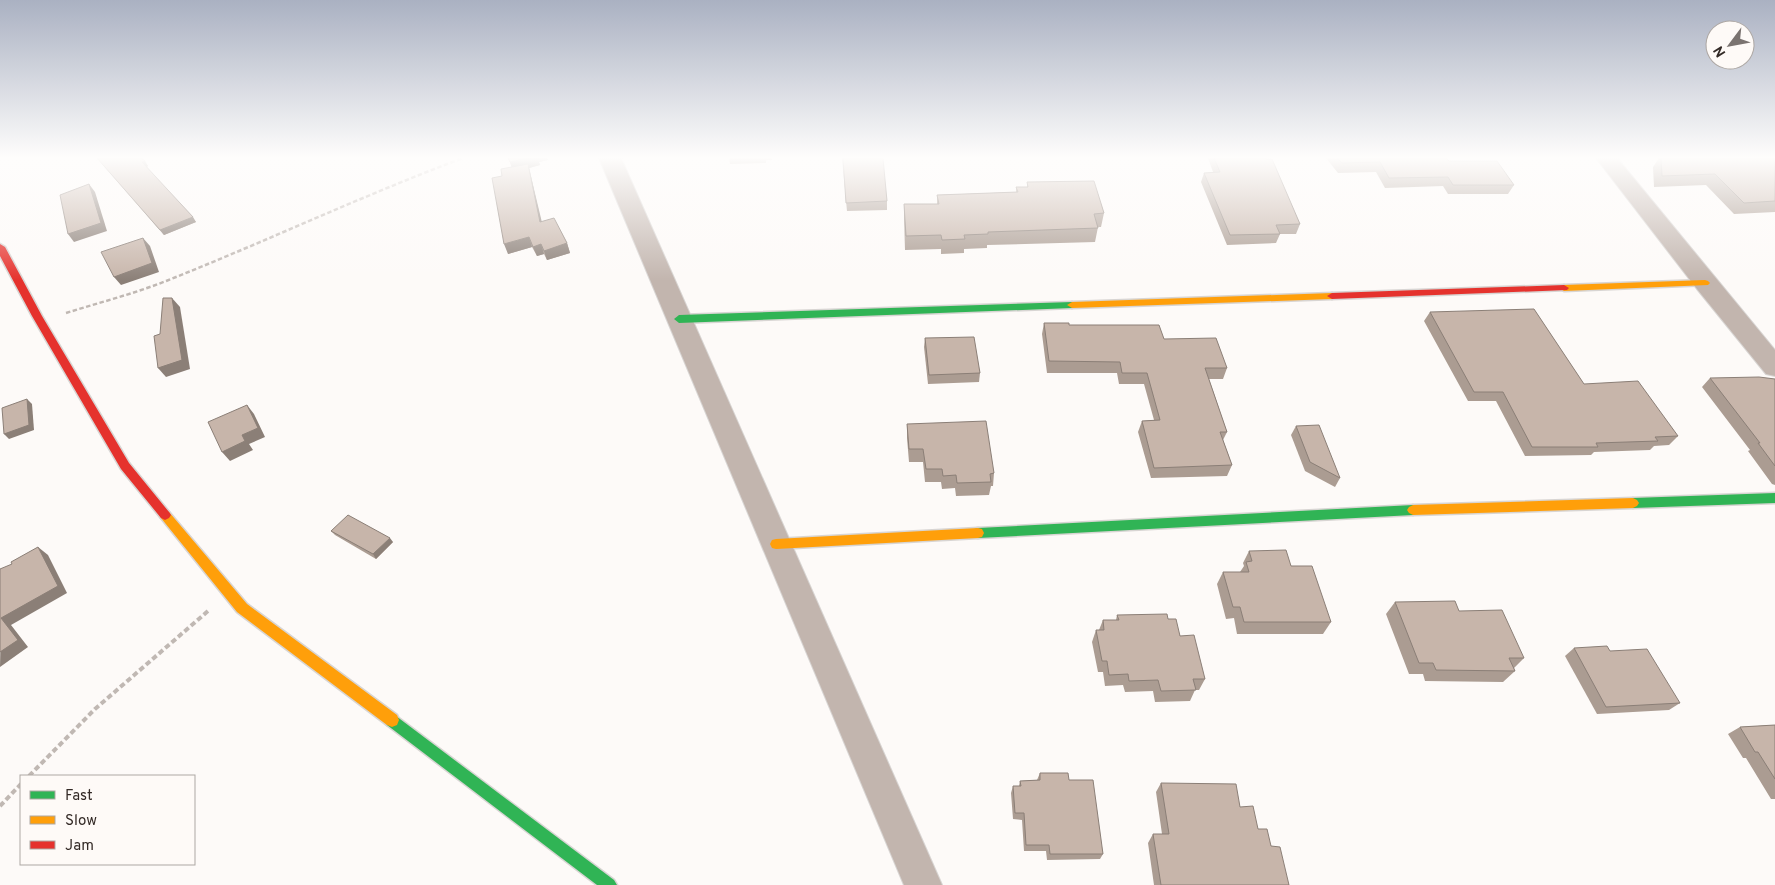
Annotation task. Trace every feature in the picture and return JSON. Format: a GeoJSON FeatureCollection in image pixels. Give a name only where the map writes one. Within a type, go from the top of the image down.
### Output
{"type":"FeatureCollection","features":[{"type":"Feature","properties":{"kind":"street"},"geometry":{"type":"LineString","coordinates":[[628,199],[923,885]]}},
{"type":"Feature","properties":{"kind":"street"},"geometry":{"type":"LineString","coordinates":[[1639,199],[1775,367]]}},
{"type":"Feature","properties":{"kind":"street"},"geometry":{"type":"LineString","coordinates":[[0,246],[125,466],[242,608],[497,798],[609,885]]}},
{"type":"Feature","properties":{"kind":"street"},"geometry":{"type":"LineString","coordinates":[[680,319],[1705,283]]}},
{"type":"Feature","properties":{"kind":"street"},"geometry":{"type":"LineString","coordinates":[[776,544],[1376,510],[1775,498]]}},
{"type":"Feature","properties":{"kind":"path"},"geometry":{"type":"LineString","coordinates":[[41,321],[169,280],[359,199]]}},
{"type":"Feature","properties":{"kind":"path"},"geometry":{"type":"LineString","coordinates":[[30,775],[95,709],[229,592]]}},
{"type":"Feature","properties":{"kind":"path"},"geometry":{"type":"LineString","coordinates":[[0,806],[20,785]]}},
{"type":"Feature","properties":{"kind":"building"},"geometry":{"type":"Polygon","coordinates":[[[61,199],[94,199],[101,223],[68,234],[61,199]]]}},
{"type":"Feature","properties":{"kind":"building"},"geometry":{"type":"Polygon","coordinates":[[[133,199],[177,199],[193,217],[160,230],[133,199]]]}},
{"type":"Feature","properties":{"kind":"building"},"geometry":{"type":"Polygon","coordinates":[[[496,199],[535,199],[540,222],[554,218],[567,243],[544,251],[541,244],[533,247],[529,237],[504,244],[496,199]]]}},
{"type":"Feature","properties":{"kind":"building"},"geometry":{"type":"Polygon","coordinates":[[[846,199],[887,199],[887,201],[846,203],[846,199]]]}},
{"type":"Feature","properties":{"kind":"building"},"geometry":{"type":"Polygon","coordinates":[[[938,199],[1100,199],[1104,213],[1094,214],[1098,228],[988,232],[988,234],[964,235],[965,239],[942,240],[941,235],[906,236],[904,204],[939,204],[938,199]]]}},
{"type":"Feature","properties":{"kind":"building"},"geometry":{"type":"Polygon","coordinates":[[[1215,199],[1289,199],[1300,224],[1276,225],[1280,234],[1230,235],[1215,199]]]}},
{"type":"Feature","properties":{"kind":"building"},"geometry":{"type":"Polygon","coordinates":[[[1740,199],[1775,199],[1775,201],[1744,203],[1740,199]]]}},
{"type":"Feature","properties":{"kind":"building"},"geometry":{"type":"Polygon","coordinates":[[[143,238],[152,263],[114,277],[101,252],[143,238]]]}},
{"type":"Feature","properties":{"kind":"building"},"geometry":{"type":"Polygon","coordinates":[[[163,298],[172,298],[182,360],[158,368],[154,336],[160,334],[163,298]]]}},
{"type":"Feature","properties":{"kind":"building"},"geometry":{"type":"Polygon","coordinates":[[[1534,309],[1584,384],[1638,381],[1678,436],[1655,437],[1658,441],[1596,443],[1598,447],[1532,447],[1503,392],[1474,392],[1430,312],[1534,309]]]}},
{"type":"Feature","properties":{"kind":"building"},"geometry":{"type":"Polygon","coordinates":[[[1044,323],[1069,323],[1069,325],[1159,325],[1164,339],[1216,338],[1227,368],[1205,368],[1227,432],[1220,432],[1232,465],[1154,468],[1142,421],[1160,420],[1147,373],[1122,373],[1120,362],[1049,361],[1044,323]]]}},
{"type":"Feature","properties":{"kind":"building"},"geometry":{"type":"Polygon","coordinates":[[[974,337],[980,373],[929,375],[925,338],[974,337]]]}},
{"type":"Feature","properties":{"kind":"building"},"geometry":{"type":"Polygon","coordinates":[[[1759,377],[1775,379],[1775,466],[1758,443],[1760,443],[1710,378],[1759,377]]]}},
{"type":"Feature","properties":{"kind":"building"},"geometry":{"type":"Polygon","coordinates":[[[27,399],[29,425],[4,434],[2,408],[27,399]]]}},
{"type":"Feature","properties":{"kind":"building"},"geometry":{"type":"Polygon","coordinates":[[[247,405],[258,428],[242,435],[245,441],[222,452],[208,422],[247,405]]]}},
{"type":"Feature","properties":{"kind":"building"},"geometry":{"type":"Polygon","coordinates":[[[986,421],[994,473],[990,474],[991,482],[957,483],[956,475],[943,476],[942,469],[926,469],[923,449],[909,449],[907,424],[986,421]]]}},
{"type":"Feature","properties":{"kind":"building"},"geometry":{"type":"Polygon","coordinates":[[[1319,425],[1340,478],[1310,462],[1296,426],[1319,425]]]}},
{"type":"Feature","properties":{"kind":"building"},"geometry":{"type":"Polygon","coordinates":[[[348,515],[390,538],[373,554],[331,531],[348,515]]]}},
{"type":"Feature","properties":{"kind":"building"},"geometry":{"type":"Polygon","coordinates":[[[38,547],[58,586],[1,618],[18,640],[0,652],[0,569],[12,564],[11,562],[38,547]]]}},
{"type":"Feature","properties":{"kind":"building"},"geometry":{"type":"Polygon","coordinates":[[[1286,550],[1291,566],[1312,566],[1331,622],[1244,622],[1240,607],[1233,607],[1223,572],[1249,572],[1246,562],[1252,561],[1249,551],[1286,550]]]}},
{"type":"Feature","properties":{"kind":"building"},"geometry":{"type":"Polygon","coordinates":[[[1455,601],[1459,611],[1502,610],[1524,658],[1509,658],[1515,671],[1436,670],[1433,663],[1419,663],[1395,602],[1455,601]]]}},
{"type":"Feature","properties":{"kind":"building"},"geometry":{"type":"Polygon","coordinates":[[[1167,614],[1168,619],[1176,619],[1180,636],[1194,635],[1205,679],[1193,679],[1196,690],[1161,691],[1158,680],[1129,681],[1128,674],[1109,675],[1107,661],[1102,661],[1096,630],[1104,630],[1103,620],[1119,620],[1117,615],[1167,614]]]}},
{"type":"Feature","properties":{"kind":"building"},"geometry":{"type":"Polygon","coordinates":[[[1607,646],[1610,651],[1647,649],[1680,703],[1606,707],[1574,648],[1607,646]]]}},
{"type":"Feature","properties":{"kind":"building"},"geometry":{"type":"Polygon","coordinates":[[[1775,725],[1775,779],[1758,752],[1755,752],[1740,727],[1775,725]]]}},
{"type":"Feature","properties":{"kind":"building"},"geometry":{"type":"Polygon","coordinates":[[[1040,773],[1068,773],[1069,780],[1093,780],[1103,854],[1050,854],[1049,845],[1026,845],[1024,813],[1015,813],[1013,786],[1021,786],[1020,781],[1040,780],[1040,773]]]}},
{"type":"Feature","properties":{"kind":"building"},"geometry":{"type":"Polygon","coordinates":[[[1161,783],[1236,784],[1240,807],[1253,806],[1258,829],[1267,829],[1271,846],[1280,847],[1289,885],[1161,885],[1153,834],[1169,834],[1161,783]]]}},
{"type":"Feature","properties":{"kind":"traffic: fast"},"geometry":{"type":"LineString","coordinates":[[679,319],[1072,305]]}},
{"type":"Feature","properties":{"kind":"traffic: fast"},"geometry":{"type":"LineString","coordinates":[[1633,503],[1775,498]]}},
{"type":"Feature","properties":{"kind":"traffic: fast"},"geometry":{"type":"LineString","coordinates":[[978,533],[1413,510]]}},
{"type":"Feature","properties":{"kind":"traffic: fast"},"geometry":{"type":"LineString","coordinates":[[392,720],[609,885]]}},
{"type":"Feature","properties":{"kind":"traffic: slow"},"geometry":{"type":"LineString","coordinates":[[1564,288],[1705,283]]}},
{"type":"Feature","properties":{"kind":"traffic: slow"},"geometry":{"type":"LineString","coordinates":[[1072,305],[1332,296]]}},
{"type":"Feature","properties":{"kind":"traffic: slow"},"geometry":{"type":"LineString","coordinates":[[1413,510],[1633,503]]}},
{"type":"Feature","properties":{"kind":"traffic: slow"},"geometry":{"type":"LineString","coordinates":[[165,515],[242,608],[392,720]]}},
{"type":"Feature","properties":{"kind":"traffic: slow"},"geometry":{"type":"LineString","coordinates":[[776,544],[978,533]]}},
{"type":"Feature","properties":{"kind":"traffic: jam"},"geometry":{"type":"LineString","coordinates":[[0,247],[37,316],[125,466],[165,515]]}},
{"type":"Feature","properties":{"kind":"traffic: jam"},"geometry":{"type":"LineString","coordinates":[[1332,296],[1564,288]]}}]}
